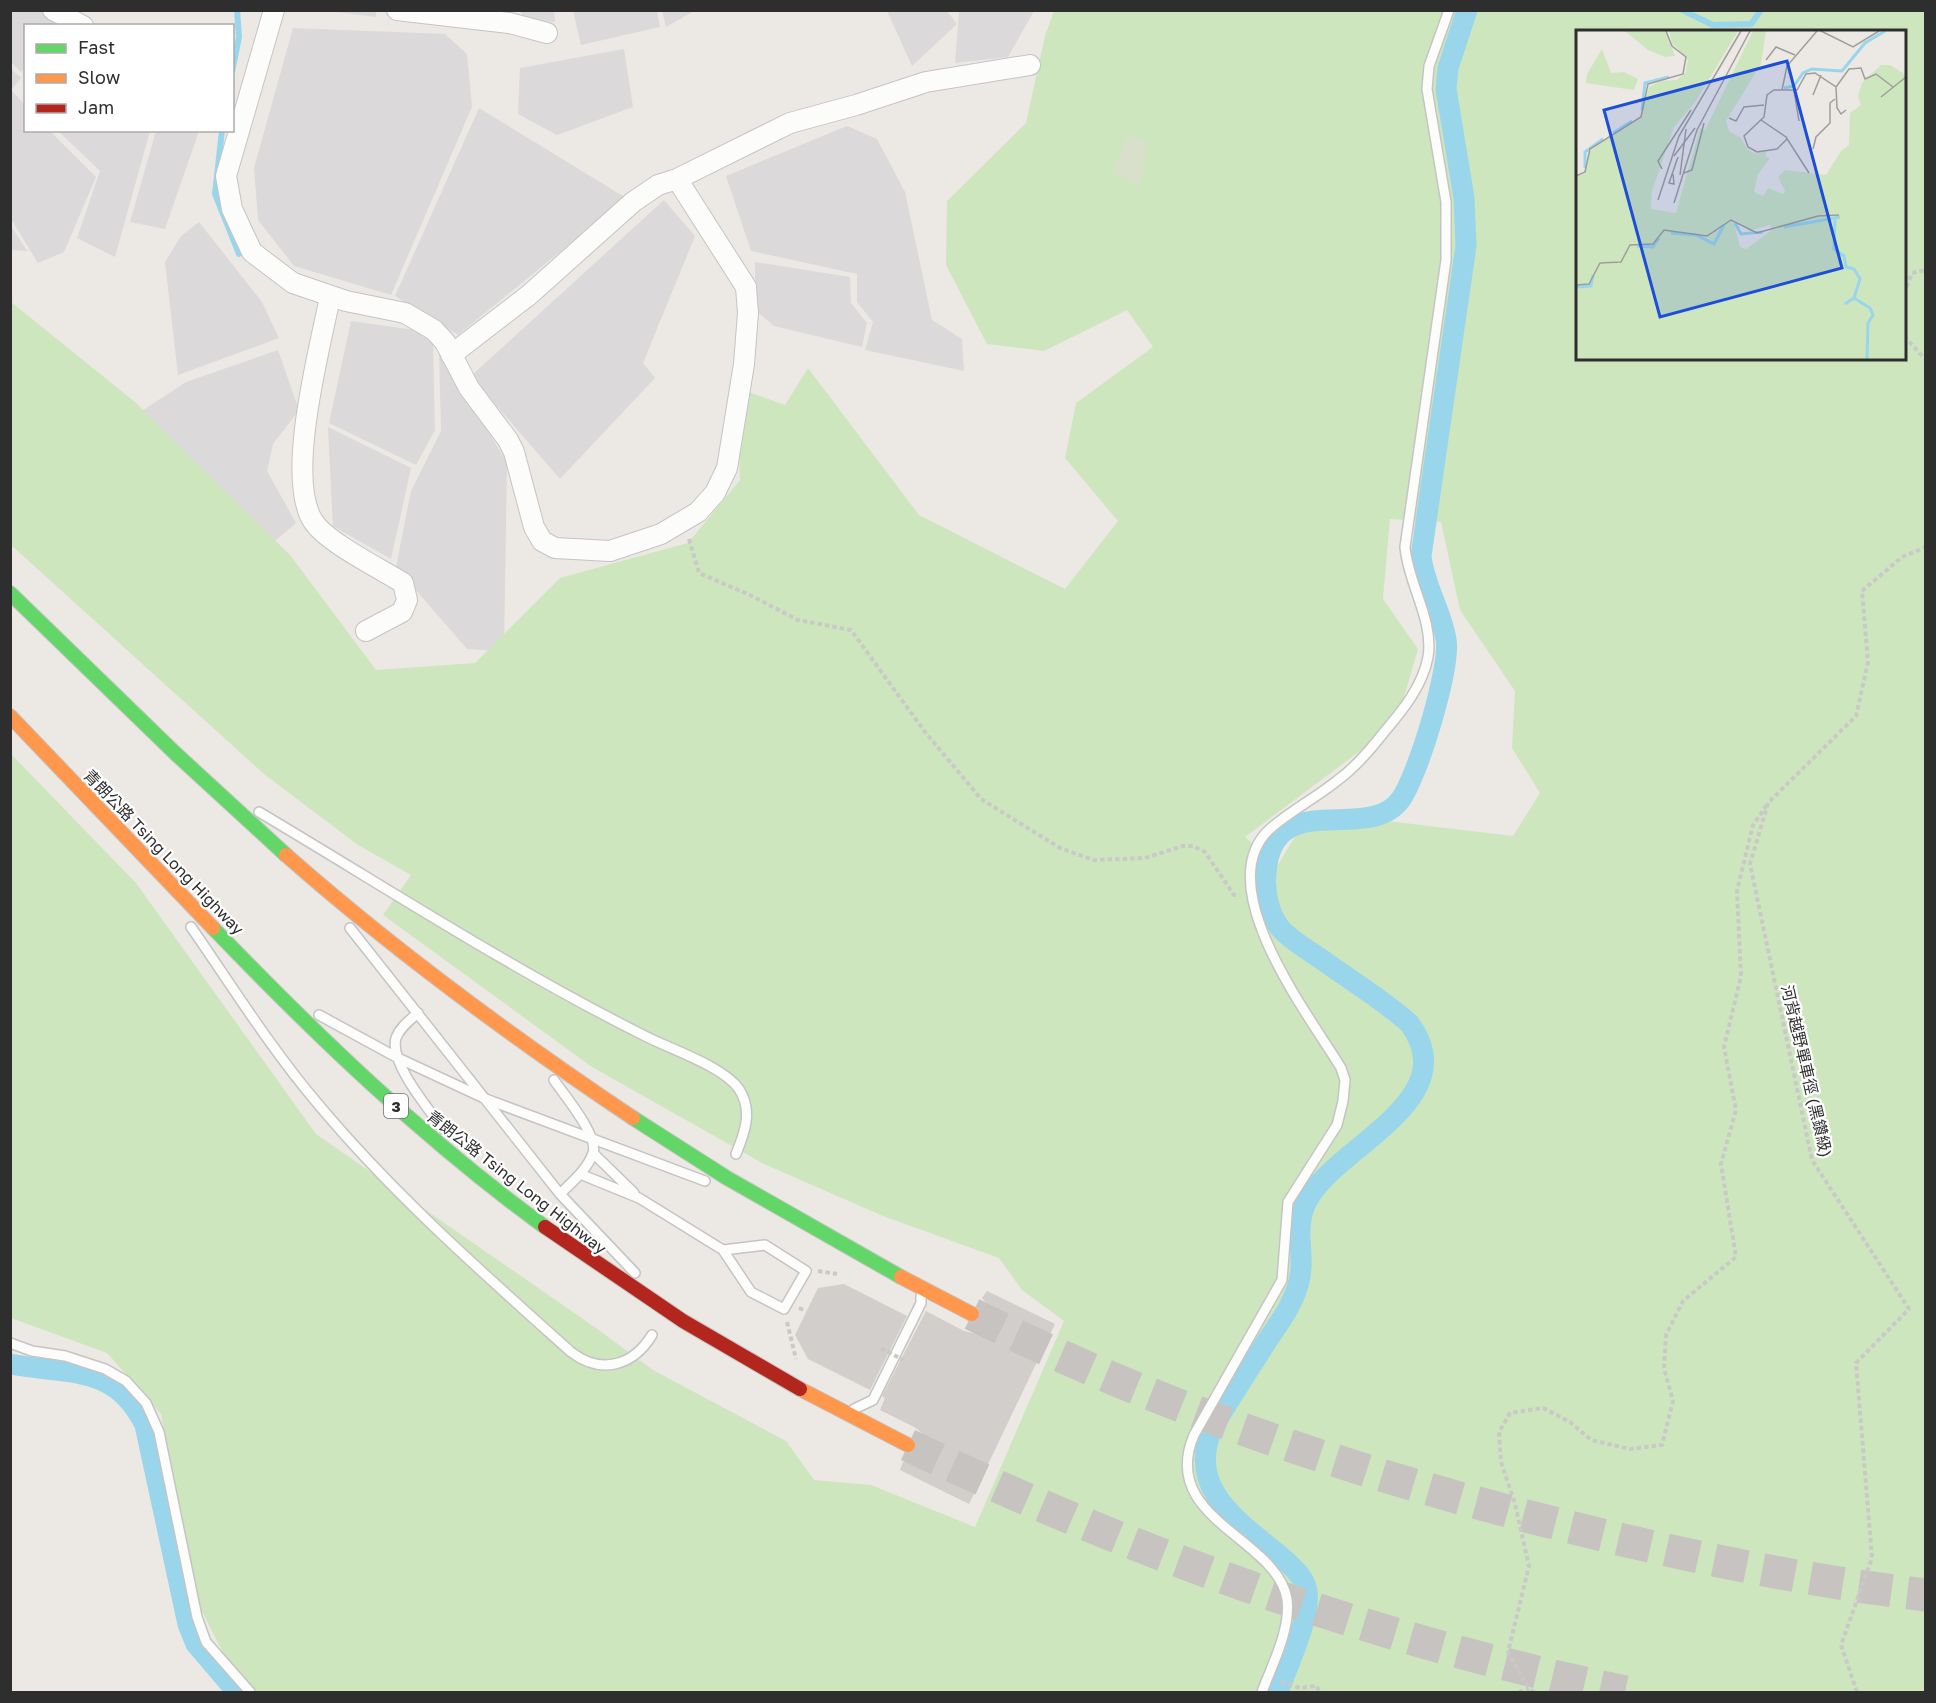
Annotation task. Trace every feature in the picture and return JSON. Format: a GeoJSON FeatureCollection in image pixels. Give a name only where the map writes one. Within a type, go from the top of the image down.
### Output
{"type":"FeatureCollection","features":[{"type":"Feature","properties":{"kind":"highway"},"geometry":{"type":"LineString","coordinates":[[10,594],[299,866],[416,963],[536,1053],[634,1120],[772,1206],[972,1314]]}},
{"type":"Feature","properties":{"kind":"highway","name":"青朗公路 Tsing Long Highway"},"geometry":{"type":"LineString","coordinates":[[10,716],[277,992],[357,1071],[474,1172],[594,1263],[688,1326],[844,1414],[908,1445]]}},
{"type":"Feature","properties":{"kind":"street"},"geometry":{"type":"LineString","coordinates":[[53,10],[79,24]]}},
{"type":"Feature","properties":{"kind":"street"},"geometry":{"type":"LineString","coordinates":[[234,132],[239,104],[274,10]]}},
{"type":"Feature","properties":{"kind":"street"},"geometry":{"type":"LineString","coordinates":[[396,10],[509,23],[547,33]]}},
{"type":"Feature","properties":{"kind":"street"},"geometry":{"type":"LineString","coordinates":[[451,355],[529,295],[633,202],[658,185],[676,180],[790,123],[856,105],[926,82],[1030,65]]}},
{"type":"Feature","properties":{"kind":"street"},"geometry":{"type":"LineString","coordinates":[[234,132],[226,176],[232,209],[252,252],[293,283],[330,297],[405,313],[434,330],[445,342],[469,388],[508,440],[514,452],[537,535],[545,543],[562,550],[610,551],[647,540],[678,525],[698,512],[715,493],[727,468],[744,364],[748,312],[746,287],[676,180]]}},
{"type":"Feature","properties":{"kind":"street"},"geometry":{"type":"LineString","coordinates":[[330,297],[303,449],[303,482],[313,521],[327,535],[403,583],[407,600],[402,612],[366,631]]}},
{"type":"Feature","properties":{"kind":"lane"},"geometry":{"type":"LineString","coordinates":[[1262,1692],[1287,1614],[1285,1591],[1272,1569],[1207,1510],[1194,1489],[1187,1463],[1194,1435],[1282,1280],[1288,1202],[1337,1125],[1345,1080],[1341,1068],[1277,963],[1257,925],[1251,892],[1255,851],[1269,829],[1339,780],[1373,747],[1400,713],[1424,675],[1430,637],[1406,567],[1405,547],[1446,260],[1446,202],[1427,88],[1429,66],[1449,10]]}},
{"type":"Feature","properties":{"kind":"lane"},"geometry":{"type":"LineString","coordinates":[[201,776],[487,951],[633,1030],[725,1076],[739,1089],[747,1114],[745,1132],[736,1154]]}},
{"type":"Feature","properties":{"kind":"lane"},"geometry":{"type":"LineString","coordinates":[[138,848],[177,906]]}},
{"type":"Feature","properties":{"kind":"lane"},"geometry":{"type":"LineString","coordinates":[[299,866],[560,1194],[639,1279],[688,1326]]}},
{"type":"Feature","properties":{"kind":"lane"},"geometry":{"type":"LineString","coordinates":[[184,915],[298,1079],[342,1132],[413,1206],[555,1338],[579,1358],[596,1365],[607,1366],[628,1361],[637,1354],[652,1335]]}},
{"type":"Feature","properties":{"kind":"lane"},"geometry":{"type":"LineString","coordinates":[[277,992],[398,1058],[486,1099],[772,1206]]}},
{"type":"Feature","properties":{"kind":"lane"},"geometry":{"type":"LineString","coordinates":[[418,1013],[400,1030],[396,1039],[398,1058],[408,1078],[474,1172]]}},
{"type":"Feature","properties":{"kind":"lane"},"geometry":{"type":"LineString","coordinates":[[536,1053],[594,1140],[593,1153],[580,1174],[560,1194]]}},
{"type":"Feature","properties":{"kind":"lane"},"geometry":{"type":"LineString","coordinates":[[593,1153],[639,1198]]}},
{"type":"Feature","properties":{"kind":"lane"},"geometry":{"type":"LineString","coordinates":[[580,1174],[639,1198],[723,1250],[751,1292],[784,1309],[806,1271],[765,1245],[723,1250]]}},
{"type":"Feature","properties":{"kind":"lane"},"geometry":{"type":"LineString","coordinates":[[844,1414],[873,1400],[921,1303],[921,1288]]}},
{"type":"Feature","properties":{"kind":"lane"},"geometry":{"type":"LineString","coordinates":[[10,1343],[33,1351],[65,1356],[105,1369],[126,1381],[146,1403],[159,1432],[197,1617],[206,1642],[250,1692]]}},
{"type":"Feature","properties":{"kind":"path"},"geometry":{"type":"LineString","coordinates":[[1906,291],[1912,273],[1926,270]]}},
{"type":"Feature","properties":{"kind":"path"},"geometry":{"type":"LineString","coordinates":[[1906,337],[1926,360]]}},
{"type":"Feature","properties":{"kind":"path"},"geometry":{"type":"LineString","coordinates":[[678,525],[687,532],[699,573],[752,596],[798,620],[851,630],[925,732],[981,799],[1060,848],[1094,860],[1145,858],[1183,846],[1193,846],[1205,852],[1234,895],[1251,892]]}},
{"type":"Feature","properties":{"kind":"path","name":"河背越野單車徑 (黑鑽級)"},"geometry":{"type":"LineString","coordinates":[[1857,1692],[1841,1645],[1872,1558],[1856,1363],[1909,1309],[1812,1160],[1750,864],[1768,803],[1856,716],[1868,662],[1862,591],[1902,557],[1926,547]]}},
{"type":"Feature","properties":{"kind":"path"},"geometry":{"type":"LineString","coordinates":[[1534,1692],[1529,1689],[1508,1652],[1529,1566],[1515,1504],[1501,1462],[1499,1432],[1510,1413],[1543,1408],[1570,1422],[1591,1440],[1630,1449],[1662,1445],[1672,1401],[1664,1368],[1666,1335],[1683,1301],[1736,1257],[1721,1164],[1736,1110],[1724,1047],[1740,976],[1737,891],[1753,825],[1768,803]]}},
{"type":"Feature","properties":{"kind":"path"},"geometry":{"type":"LineString","coordinates":[[784,1309],[797,1361]]}},
{"type":"Feature","properties":{"kind":"path"},"geometry":{"type":"LineString","coordinates":[[881,1348],[903,1360]]}},
{"type":"Feature","properties":{"kind":"path"},"geometry":{"type":"LineString","coordinates":[[1268,1678],[1300,1688],[1317,1686],[1319,1692]]}},
{"type":"Feature","properties":{"kind":"path"},"geometry":{"type":"LineString","coordinates":[[1519,1692],[1529,1689]]}},
{"type":"Feature","properties":{"kind":"shaded area"},"geometry":{"type":"Polygon","coordinates":[[[662,10],[694,11],[666,27],[662,10]]]}},
{"type":"Feature","properties":{"kind":"shaded area"},"geometry":{"type":"Polygon","coordinates":[[[959,10],[1034,11],[1008,57],[955,63],[959,10]]]}},
{"type":"Feature","properties":{"kind":"shaded area"},"geometry":{"type":"Polygon","coordinates":[[[11,11],[48,11],[60,24],[24,24],[24,68],[21,72],[11,62],[11,11]]]}},
{"type":"Feature","properties":{"kind":"shaded area"},"geometry":{"type":"Polygon","coordinates":[[[328,11],[376,11],[376,17],[328,11]]]}},
{"type":"Feature","properties":{"kind":"shaded area"},"geometry":{"type":"Polygon","coordinates":[[[521,11],[554,11],[555,22],[523,19],[521,11]]]}},
{"type":"Feature","properties":{"kind":"shaded area"},"geometry":{"type":"Polygon","coordinates":[[[573,11],[657,11],[660,27],[581,45],[573,11]]]}},
{"type":"Feature","properties":{"kind":"shaded area"},"geometry":{"type":"Polygon","coordinates":[[[887,11],[947,11],[957,24],[912,66],[887,11]]]}},
{"type":"Feature","properties":{"kind":"shaded area"},"geometry":{"type":"Polygon","coordinates":[[[293,28],[445,34],[467,54],[472,107],[391,295],[294,266],[258,220],[254,168],[293,28]]]}},
{"type":"Feature","properties":{"kind":"shaded area"},"geometry":{"type":"Polygon","coordinates":[[[624,49],[633,107],[557,135],[518,114],[520,68],[624,49]]]}},
{"type":"Feature","properties":{"kind":"shaded area"},"geometry":{"type":"Polygon","coordinates":[[[11,69],[21,78],[11,90],[11,69]]]}},
{"type":"Feature","properties":{"kind":"shaded area"},"geometry":{"type":"Polygon","coordinates":[[[11,90],[24,104],[24,132],[51,132],[96,177],[64,252],[38,263],[11,219],[11,90]]]}},
{"type":"Feature","properties":{"kind":"shaded area"},"geometry":{"type":"Polygon","coordinates":[[[479,108],[626,198],[458,335],[395,296],[479,108]]]}},
{"type":"Feature","properties":{"kind":"shaded area"},"geometry":{"type":"Polygon","coordinates":[[[847,126],[877,139],[905,192],[932,320],[962,339],[964,371],[865,350],[873,322],[857,302],[857,274],[751,251],[726,176],[847,126]]]}},
{"type":"Feature","properties":{"kind":"shaded area"},"geometry":{"type":"Polygon","coordinates":[[[59,132],[150,132],[115,257],[77,238],[100,171],[59,132]]]}},
{"type":"Feature","properties":{"kind":"shaded area"},"geometry":{"type":"Polygon","coordinates":[[[156,132],[199,132],[165,229],[130,222],[156,132]]]}},
{"type":"Feature","properties":{"kind":"shaded area"},"geometry":{"type":"Polygon","coordinates":[[[664,200],[695,236],[643,363],[655,378],[560,479],[471,376],[664,200]]]}},
{"type":"Feature","properties":{"kind":"shaded area"},"geometry":{"type":"Polygon","coordinates":[[[199,222],[262,302],[279,338],[178,375],[165,262],[181,236],[199,222]]]}},
{"type":"Feature","properties":{"kind":"shaded area"},"geometry":{"type":"Polygon","coordinates":[[[11,226],[27,251],[11,250],[11,226]]]}},
{"type":"Feature","properties":{"kind":"shaded area"},"geometry":{"type":"Polygon","coordinates":[[[755,262],[850,277],[851,303],[867,323],[862,347],[774,326],[755,310],[755,262]]]}},
{"type":"Feature","properties":{"kind":"shaded area"},"geometry":{"type":"Polygon","coordinates":[[[351,321],[415,330],[433,344],[435,430],[416,465],[329,423],[351,321]]]}},
{"type":"Feature","properties":{"kind":"shaded area"},"geometry":{"type":"Polygon","coordinates":[[[278,350],[299,410],[273,444],[267,471],[296,523],[263,551],[128,420],[186,382],[278,350]]]}},
{"type":"Feature","properties":{"kind":"shaded area"},"geometry":{"type":"Polygon","coordinates":[[[439,353],[507,462],[504,651],[467,649],[396,567],[411,491],[441,431],[439,353]]]}},
{"type":"Feature","properties":{"kind":"shaded area"},"geometry":{"type":"Polygon","coordinates":[[[328,427],[411,468],[391,559],[333,526],[328,427]]]}},
{"type":"Feature","properties":{"kind":"green space"},"geometry":{"type":"Polygon","coordinates":[[[1054,11],[1925,11],[1925,1692],[243,1692],[187,1582],[161,1414],[107,1353],[11,1318],[11,754],[136,883],[316,1134],[653,1370],[786,1441],[814,1480],[871,1485],[975,1527],[1064,1321],[1022,1290],[999,1258],[883,1216],[764,1164],[592,1067],[383,915],[411,875],[358,845],[264,774],[11,545],[11,302],[135,402],[290,555],[376,670],[475,663],[560,578],[688,543],[740,480],[737,388],[785,405],[808,368],[919,515],[1065,589],[1118,521],[1065,458],[1076,403],[1153,347],[1127,310],[1044,351],[987,344],[946,265],[947,201],[1026,123],[1045,36],[1054,11]],[[1390,519],[1383,599],[1418,649],[1396,724],[1245,837],[1278,865],[1297,833],[1387,821],[1513,836],[1540,793],[1512,748],[1515,691],[1460,610],[1441,522],[1390,519]]]}},
{"type":"Feature","properties":{"kind":"green space"},"geometry":{"type":"Polygon","coordinates":[[[1128,136],[1146,139],[1141,187],[1112,172],[1128,136]]]}},
{"type":"Feature","properties":{"kind":"building"},"geometry":{"type":"Polygon","coordinates":[[[844,1284],[907,1316],[870,1390],[808,1359],[795,1335],[818,1288],[844,1284]]]}},
{"type":"Feature","properties":{"kind":"building"},"geometry":{"type":"Polygon","coordinates":[[[987,1291],[1055,1324],[969,1504],[900,1470],[903,1462],[918,1461],[924,1454],[927,1445],[924,1435],[916,1428],[880,1410],[885,1398],[882,1396],[926,1311],[964,1331],[973,1333],[981,1330],[988,1323],[991,1314],[982,1298],[987,1291]]]}},
{"type":"Feature","properties":{"kind":"waterway"},"geometry":{"type":"LineString","coordinates":[[234,62],[239,37],[237,10]]}},
{"type":"Feature","properties":{"kind":"waterway"},"geometry":{"type":"LineString","coordinates":[[1278,1692],[1302,1628],[1307,1591],[1300,1575],[1247,1529],[1219,1500],[1210,1484],[1206,1467],[1206,1447],[1214,1425],[1285,1314],[1295,1293],[1301,1264],[1301,1222],[1307,1201],[1322,1181],[1390,1121],[1410,1099],[1421,1076],[1422,1051],[1409,1023],[1399,1014],[1281,929],[1268,903],[1266,873],[1272,846],[1285,830],[1303,823],[1323,820],[1367,818],[1386,812],[1401,799],[1416,768],[1438,696],[1446,653],[1446,639],[1425,577],[1421,556],[1466,246],[1464,198],[1446,89],[1448,68],[1467,10]]}},
{"type":"Feature","properties":{"kind":"waterway"},"geometry":{"type":"LineString","coordinates":[[1682,10],[1713,25],[1751,24],[1761,10]]}},
{"type":"Feature","properties":{"kind":"waterway"},"geometry":{"type":"LineString","coordinates":[[222,132],[215,194],[239,254]]}},
{"type":"Feature","properties":{"kind":"waterway"},"geometry":{"type":"LineString","coordinates":[[10,1364],[88,1375],[104,1381],[119,1391],[133,1405],[145,1425],[188,1624],[196,1644],[237,1692]]}},
{"type":"Feature","properties":{"kind":"tunnel"},"geometry":{"type":"LineString","coordinates":[[972,1314],[1111,1378],[1182,1406],[1326,1458],[1399,1480],[1546,1521],[1687,1555],[1830,1582],[1926,1595]]}},
{"type":"Feature","properties":{"kind":"tunnel"},"geometry":{"type":"LineString","coordinates":[[908,1445],[1083,1523],[1259,1590],[1440,1647],[1625,1692]]}},
{"type":"Feature","properties":{"kind":"traffic: fast"},"geometry":{"type":"LineString","coordinates":[[10,593],[176,754],[286,855]]}},
{"type":"Feature","properties":{"kind":"traffic: fast"},"geometry":{"type":"LineString","coordinates":[[213,928],[372,1085],[457,1158],[545,1227]]}},
{"type":"Feature","properties":{"kind":"traffic: fast"},"geometry":{"type":"LineString","coordinates":[[633,1118],[727,1178],[901,1277]]}},
{"type":"Feature","properties":{"kind":"traffic: slow"},"geometry":{"type":"LineString","coordinates":[[10,716],[213,928]]}},
{"type":"Feature","properties":{"kind":"traffic: slow"},"geometry":{"type":"LineString","coordinates":[[286,855],[327,891],[455,992],[633,1118]]}},
{"type":"Feature","properties":{"kind":"traffic: slow"},"geometry":{"type":"LineString","coordinates":[[901,1277],[972,1314]]}},
{"type":"Feature","properties":{"kind":"traffic: slow"},"geometry":{"type":"LineString","coordinates":[[800,1389],[908,1445]]}},
{"type":"Feature","properties":{"kind":"traffic: jam"},"geometry":{"type":"LineString","coordinates":[[545,1227],[683,1321],[800,1389]]}}]}
